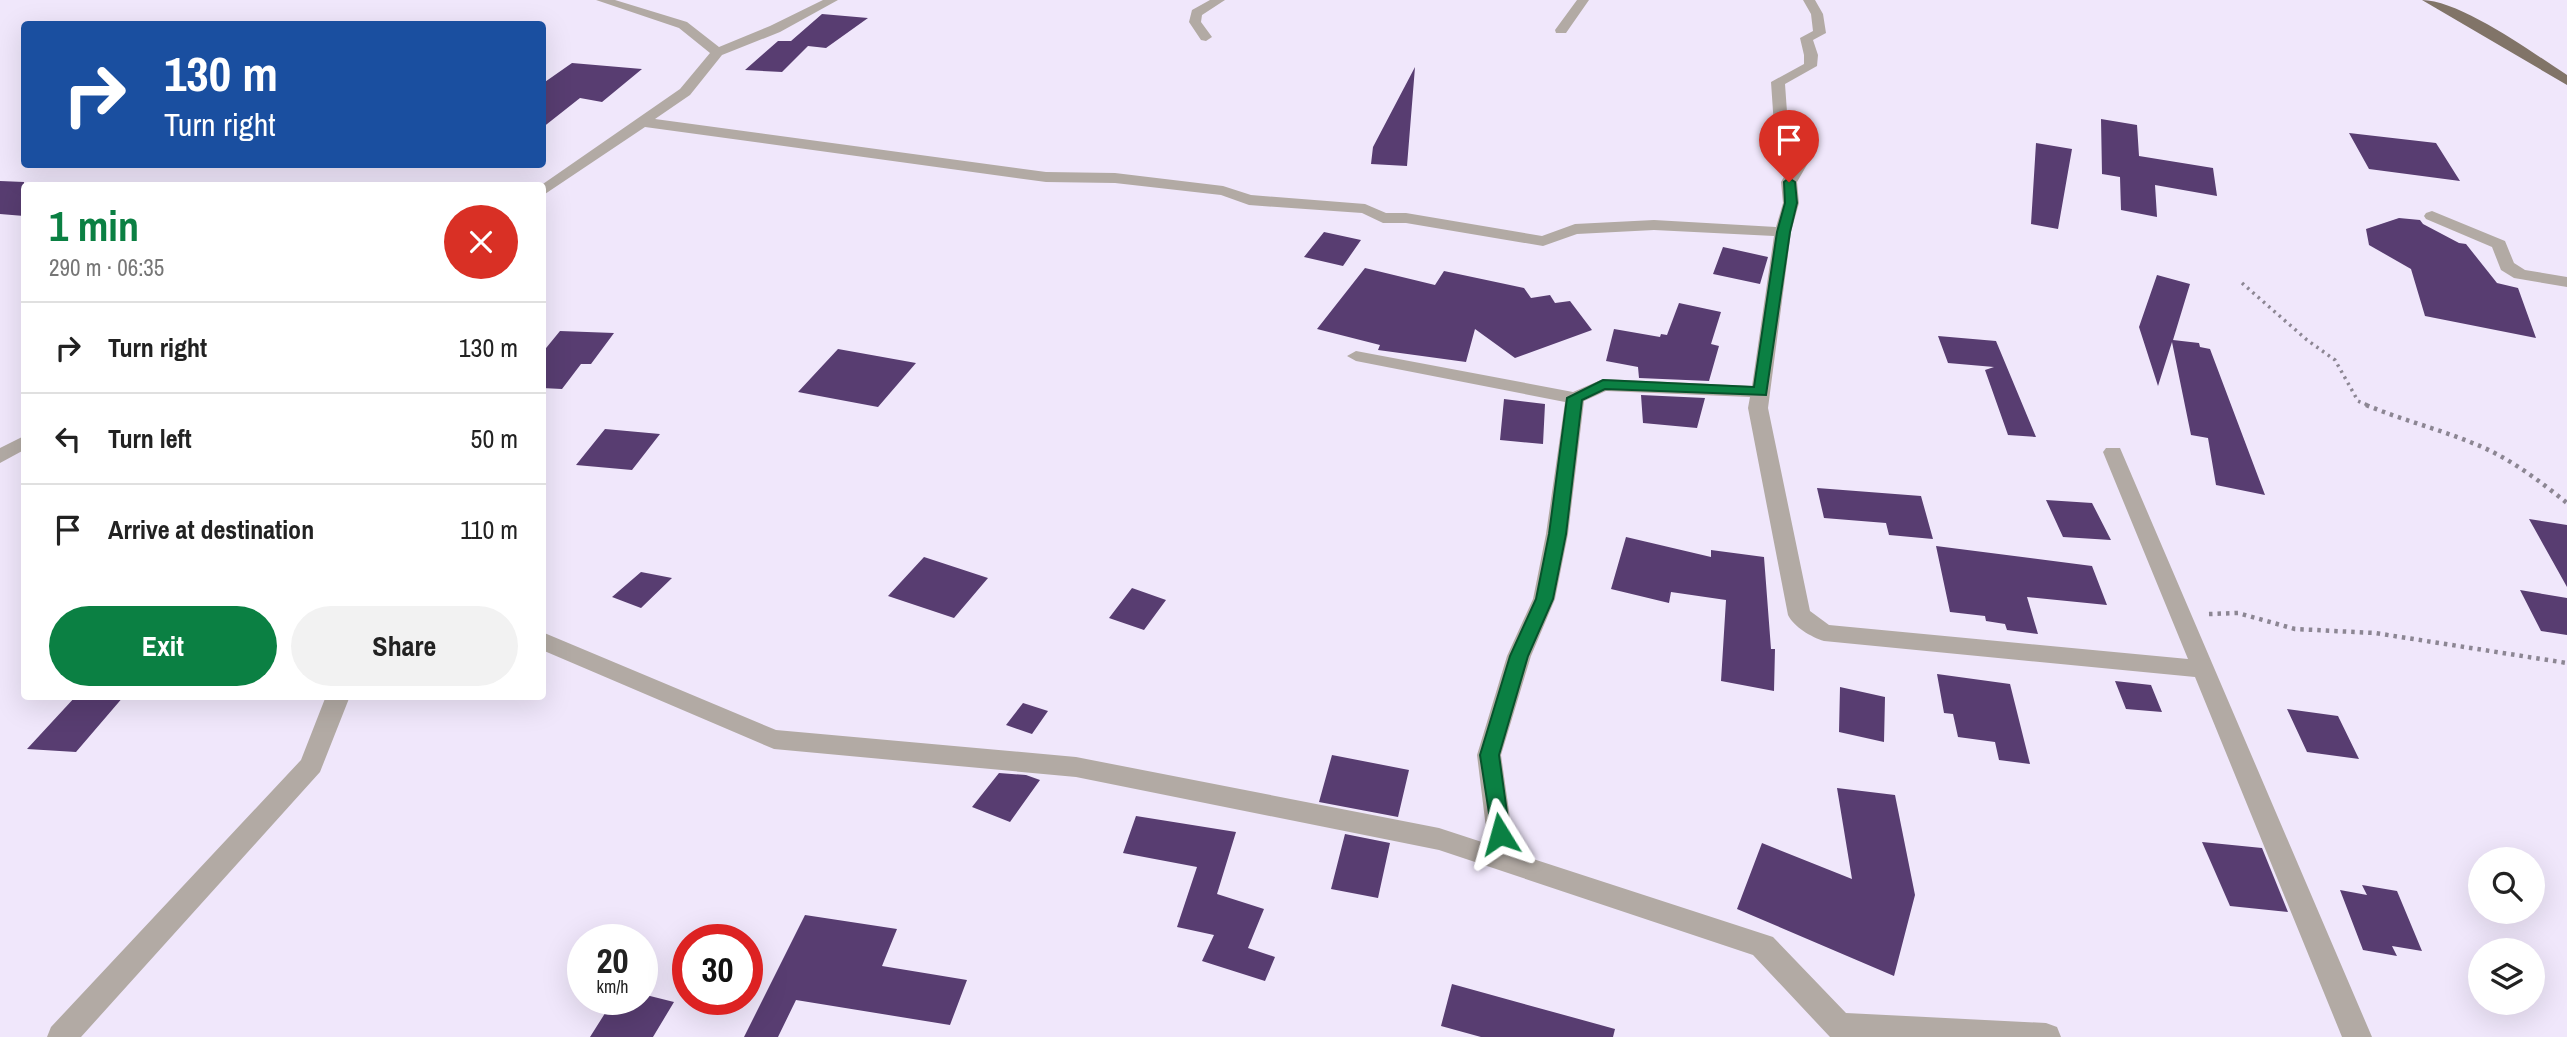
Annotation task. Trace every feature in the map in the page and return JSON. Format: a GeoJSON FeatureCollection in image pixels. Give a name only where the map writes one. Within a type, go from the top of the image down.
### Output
{"type":"FeatureCollection","features":[{"type":"Feature","properties":{"kind":"main road"},"geometry":{"type":"LineString","coordinates":[[2428,0],[2498,37],[2567,81]]}},
{"type":"Feature","properties":{"kind":"street"},"geometry":{"type":"LineString","coordinates":[[602,0],[683,25],[716,52]]}},
{"type":"Feature","properties":{"kind":"street"},"geometry":{"type":"LineString","coordinates":[[546,188],[685,92],[716,52],[775,29],[832,0]]}},
{"type":"Feature","properties":{"kind":"street"},"geometry":{"type":"LineString","coordinates":[[1206,37],[1195,22],[1196,13],[1220,0]]}},
{"type":"Feature","properties":{"kind":"street"},"geometry":{"type":"LineString","coordinates":[[1561,30],[1583,0]]}},
{"type":"Feature","properties":{"kind":"street"},"geometry":{"type":"LineString","coordinates":[[1809,0],[1817,14],[1819,33],[1806,38],[1811,55],[1810,66],[1778,82],[1782,127],[1800,163],[1789,182],[1791,203],[1783,232],[1758,408],[1799,615],[1824,633],[2204,669]]}},
{"type":"Feature","properties":{"kind":"street"},"geometry":{"type":"LineString","coordinates":[[643,122],[1046,177],[1115,178],[1223,191],[1249,200],[1365,209],[1383,218],[1406,218],[1543,240],[1575,229],[1654,225],[1783,232]]}},
{"type":"Feature","properties":{"kind":"street"},"geometry":{"type":"LineString","coordinates":[[2432,216],[2499,244],[2507,266],[2520,274],[2567,282]]}},
{"type":"Feature","properties":{"kind":"street"},"geometry":{"type":"LineString","coordinates":[[1356,356],[1575,398],[1603,385],[1760,392]]}},
{"type":"Feature","properties":{"kind":"street"},"geometry":{"type":"LineString","coordinates":[[1503,860],[1489,755],[1519,656],[1544,599],[1558,534],[1575,398]]}},
{"type":"Feature","properties":{"kind":"street"},"geometry":{"type":"LineString","coordinates":[[0,457],[21,444]]}},
{"type":"Feature","properties":{"kind":"street"},"geometry":{"type":"LineString","coordinates":[[2113,452],[2357,1037]]}},
{"type":"Feature","properties":{"kind":"street"},"geometry":{"type":"LineString","coordinates":[[546,642],[774,739],[1076,767],[1439,839],[1763,946],[1845,1032],[2046,1037]]}},
{"type":"Feature","properties":{"kind":"street"},"geometry":{"type":"LineString","coordinates":[[62,1037],[311,765],[336,700]]}},
{"type":"Feature","properties":{"kind":"path"},"geometry":{"type":"LineString","coordinates":[[2242,283],[2307,340],[2336,360],[2358,401],[2404,421],[2476,444],[2540,481],[2567,503]]}},
{"type":"Feature","properties":{"kind":"path"},"geometry":{"type":"LineString","coordinates":[[2181,615],[2238,613],[2295,629],[2375,633],[2567,663]]}},
{"type":"Feature","properties":{"kind":"building"},"geometry":{"type":"Polygon","coordinates":[[[822,14],[868,18],[826,48],[808,46],[782,72],[745,70],[778,41],[791,41],[822,14]]]}},
{"type":"Feature","properties":{"kind":"building"},"geometry":{"type":"Polygon","coordinates":[[[572,63],[642,69],[602,102],[580,98],[546,125],[546,81],[572,63]]]}},
{"type":"Feature","properties":{"kind":"building"},"geometry":{"type":"Polygon","coordinates":[[[1415,67],[1407,166],[1371,164],[1373,147],[1415,67]]]}},
{"type":"Feature","properties":{"kind":"building"},"geometry":{"type":"Polygon","coordinates":[[[2101,119],[2137,125],[2139,156],[2213,168],[2217,196],[2155,185],[2157,217],[2121,210],[2120,177],[2102,174],[2101,119]]]}},
{"type":"Feature","properties":{"kind":"building"},"geometry":{"type":"Polygon","coordinates":[[[2349,133],[2436,143],[2460,181],[2369,169],[2349,133]]]}},
{"type":"Feature","properties":{"kind":"building"},"geometry":{"type":"Polygon","coordinates":[[[2036,143],[2072,149],[2058,229],[2031,224],[2036,143]]]}},
{"type":"Feature","properties":{"kind":"building"},"geometry":{"type":"Polygon","coordinates":[[[0,181],[24,182],[21,182],[21,216],[0,214],[0,181]]]}},
{"type":"Feature","properties":{"kind":"building"},"geometry":{"type":"Polygon","coordinates":[[[2399,218],[2420,220],[2459,243],[2466,244],[2497,283],[2518,288],[2536,338],[2425,316],[2411,269],[2369,245],[2366,229],[2399,218]]]}},
{"type":"Feature","properties":{"kind":"building"},"geometry":{"type":"Polygon","coordinates":[[[1324,232],[1361,240],[1343,266],[1304,257],[1324,232]]]}},
{"type":"Feature","properties":{"kind":"building"},"geometry":{"type":"Polygon","coordinates":[[[1723,247],[1768,257],[1760,284],[1713,274],[1723,247]]]}},
{"type":"Feature","properties":{"kind":"building"},"geometry":{"type":"Polygon","coordinates":[[[1365,268],[1435,285],[1444,271],[1524,288],[1531,298],[1550,295],[1555,303],[1570,301],[1592,330],[1515,358],[1475,329],[1466,362],[1378,350],[1380,345],[1317,329],[1365,268]]]}},
{"type":"Feature","properties":{"kind":"building"},"geometry":{"type":"Polygon","coordinates":[[[2157,275],[2190,284],[2173,340],[2199,343],[2200,347],[2210,349],[2265,495],[2216,485],[2208,438],[2191,435],[2172,342],[2158,386],[2139,327],[2157,275]]]}},
{"type":"Feature","properties":{"kind":"building"},"geometry":{"type":"Polygon","coordinates":[[[1679,303],[1721,312],[1711,344],[1719,346],[1709,381],[1639,378],[1638,367],[1606,361],[1614,329],[1660,337],[1661,334],[1667,335],[1679,303]]]}},
{"type":"Feature","properties":{"kind":"building"},"geometry":{"type":"Polygon","coordinates":[[[560,331],[614,333],[591,364],[581,364],[562,389],[546,388],[546,348],[560,331]]]}},
{"type":"Feature","properties":{"kind":"building"},"geometry":{"type":"Polygon","coordinates":[[[1938,336],[1996,341],[2036,437],[2008,435],[1985,370],[1994,367],[1948,363],[1938,336]]]}},
{"type":"Feature","properties":{"kind":"building"},"geometry":{"type":"Polygon","coordinates":[[[838,349],[916,363],[878,407],[798,392],[838,349]]]}},
{"type":"Feature","properties":{"kind":"building"},"geometry":{"type":"Polygon","coordinates":[[[1641,395],[1705,398],[1697,428],[1643,423],[1641,395]]]}},
{"type":"Feature","properties":{"kind":"building"},"geometry":{"type":"Polygon","coordinates":[[[1504,399],[1545,404],[1543,444],[1500,440],[1504,399]]]}},
{"type":"Feature","properties":{"kind":"building"},"geometry":{"type":"Polygon","coordinates":[[[605,429],[660,434],[632,470],[576,465],[605,429]]]}},
{"type":"Feature","properties":{"kind":"building"},"geometry":{"type":"Polygon","coordinates":[[[1817,488],[1921,496],[1933,539],[1889,535],[1886,523],[1824,518],[1817,488]]]}},
{"type":"Feature","properties":{"kind":"building"},"geometry":{"type":"Polygon","coordinates":[[[2046,500],[2092,503],[2111,540],[2063,537],[2046,500]]]}},
{"type":"Feature","properties":{"kind":"building"},"geometry":{"type":"Polygon","coordinates":[[[2529,519],[2567,525],[2567,587],[2529,519]]]}},
{"type":"Feature","properties":{"kind":"building"},"geometry":{"type":"Polygon","coordinates":[[[1626,537],[1711,557],[1711,550],[1764,557],[1771,649],[1775,649],[1774,691],[1721,681],[1726,600],[1671,592],[1669,603],[1611,589],[1626,537]]]}},
{"type":"Feature","properties":{"kind":"building"},"geometry":{"type":"Polygon","coordinates":[[[1936,546],[2092,566],[2107,605],[2027,597],[2038,634],[2007,630],[2005,624],[1986,621],[1985,616],[1950,612],[1936,546]]]}},
{"type":"Feature","properties":{"kind":"building"},"geometry":{"type":"Polygon","coordinates":[[[924,557],[988,578],[954,618],[888,596],[924,557]]]}},
{"type":"Feature","properties":{"kind":"building"},"geometry":{"type":"Polygon","coordinates":[[[641,572],[672,578],[641,608],[612,597],[641,572]]]}},
{"type":"Feature","properties":{"kind":"building"},"geometry":{"type":"Polygon","coordinates":[[[1132,588],[1166,600],[1144,630],[1109,618],[1132,588]]]}},
{"type":"Feature","properties":{"kind":"building"},"geometry":{"type":"Polygon","coordinates":[[[2520,590],[2567,598],[2567,635],[2541,631],[2520,590]]]}},
{"type":"Feature","properties":{"kind":"building"},"geometry":{"type":"Polygon","coordinates":[[[1937,674],[2010,684],[2030,764],[1999,760],[1995,742],[1958,737],[1953,714],[1944,713],[1937,674]]]}},
{"type":"Feature","properties":{"kind":"building"},"geometry":{"type":"Polygon","coordinates":[[[2115,681],[2151,685],[2162,712],[2126,709],[2115,681]]]}},
{"type":"Feature","properties":{"kind":"building"},"geometry":{"type":"Polygon","coordinates":[[[1840,687],[1885,697],[1884,742],[1839,732],[1840,687]]]}},
{"type":"Feature","properties":{"kind":"building"},"geometry":{"type":"Polygon","coordinates":[[[72,700],[121,700],[76,752],[27,749],[72,700]]]}},
{"type":"Feature","properties":{"kind":"building"},"geometry":{"type":"Polygon","coordinates":[[[1023,703],[1048,711],[1032,734],[1006,725],[1023,703]]]}},
{"type":"Feature","properties":{"kind":"building"},"geometry":{"type":"Polygon","coordinates":[[[2287,709],[2338,716],[2359,759],[2307,752],[2287,709]]]}},
{"type":"Feature","properties":{"kind":"building"},"geometry":{"type":"Polygon","coordinates":[[[1332,755],[1409,770],[1398,817],[1319,802],[1332,755]]]}},
{"type":"Feature","properties":{"kind":"building"},"geometry":{"type":"Polygon","coordinates":[[[999,773],[1026,775],[1040,780],[1010,822],[972,807],[999,773]]]}},
{"type":"Feature","properties":{"kind":"building"},"geometry":{"type":"Polygon","coordinates":[[[1837,788],[1895,795],[1915,895],[1894,976],[1737,909],[1762,843],[1852,879],[1837,788]]]}},
{"type":"Feature","properties":{"kind":"building"},"geometry":{"type":"Polygon","coordinates":[[[1136,816],[1236,832],[1217,894],[1264,909],[1248,948],[1275,957],[1265,981],[1202,961],[1214,935],[1177,927],[1197,867],[1123,853],[1136,816]]]}},
{"type":"Feature","properties":{"kind":"building"},"geometry":{"type":"Polygon","coordinates":[[[1345,834],[1390,843],[1378,898],[1331,889],[1345,834]]]}},
{"type":"Feature","properties":{"kind":"building"},"geometry":{"type":"Polygon","coordinates":[[[2202,842],[2262,848],[2288,912],[2230,906],[2202,842]]]}},
{"type":"Feature","properties":{"kind":"building"},"geometry":{"type":"Polygon","coordinates":[[[2362,885],[2397,891],[2422,951],[2392,946],[2397,956],[2363,950],[2340,890],[2367,895],[2362,885]]]}},
{"type":"Feature","properties":{"kind":"building"},"geometry":{"type":"Polygon","coordinates":[[[805,915],[897,929],[882,966],[967,980],[950,1025],[796,1000],[778,1037],[744,1037],[755,1015],[763,1015],[763,999],[805,915]]]}},
{"type":"Feature","properties":{"kind":"building"},"geometry":{"type":"Polygon","coordinates":[[[1452,984],[1615,1029],[1613,1037],[1481,1037],[1441,1026],[1452,984]]]}},
{"type":"Feature","properties":{"kind":"building"},"geometry":{"type":"Polygon","coordinates":[[[658,998],[672,1002],[653,1037],[590,1037],[604,1015],[658,1015],[658,998]]]}},
{"type":"Feature","properties":{"kind":"route"},"geometry":{"type":"LineString","coordinates":[[1500,834],[1489,755],[1519,656],[1544,599],[1558,534],[1575,398],[1603,385],[1760,392],[1783,232],[1791,203],[1789,182]]}}]}
